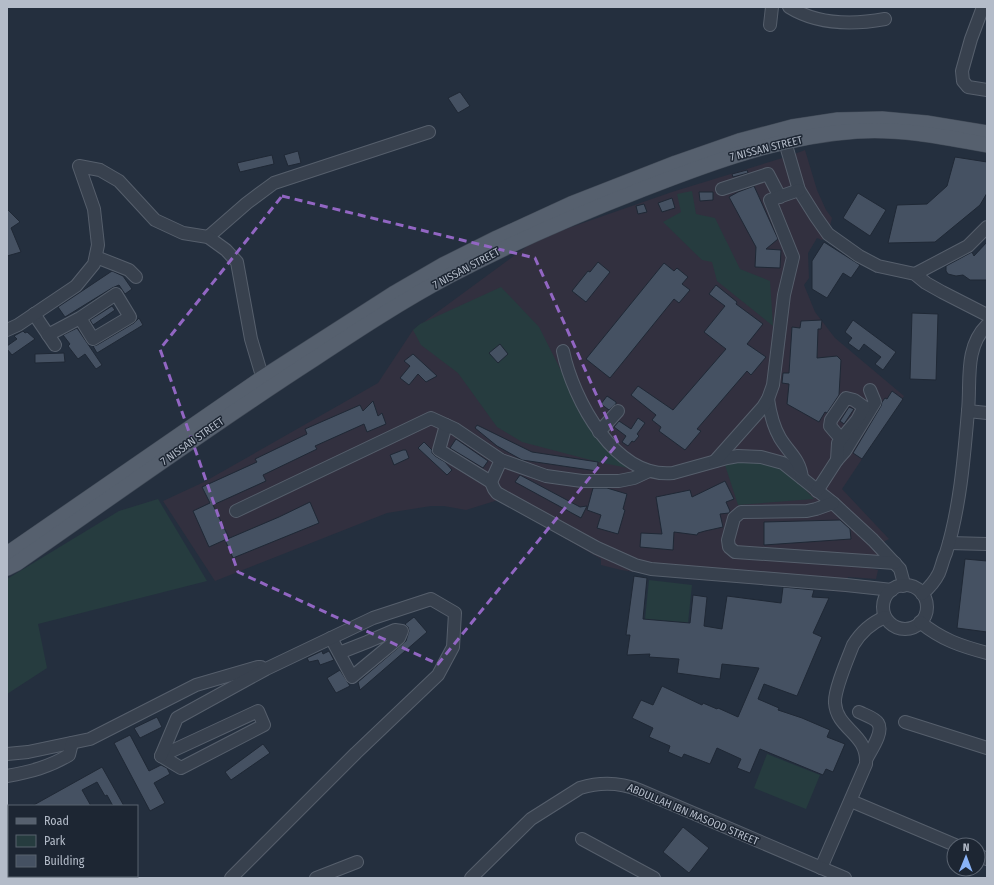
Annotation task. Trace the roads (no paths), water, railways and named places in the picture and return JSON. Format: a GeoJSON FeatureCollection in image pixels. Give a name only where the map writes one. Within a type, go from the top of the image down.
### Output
{"type":"FeatureCollection","features":[{"type":"Feature","properties":{"kind":"main road","name":"7 NISSAN STREET"},"geometry":{"type":"LineString","coordinates":[[7,568],[17,563],[264,384],[393,294],[444,265],[571,204],[676,163],[739,141],[792,127],[838,120],[904,120],[987,133]]}},
{"type":"Feature","properties":{"kind":"main road","name":"7 NISSAN STREET"},"geometry":{"type":"LineString","coordinates":[[7,554],[264,384],[399,304],[503,248],[576,216],[681,174],[743,152],[838,132],[881,130],[924,133],[987,145]]}},
{"type":"Feature","properties":{"kind":"street"},"geometry":{"type":"LineString","coordinates":[[770,25],[772,7]]}},
{"type":"Feature","properties":{"kind":"street"},"geometry":{"type":"LineString","coordinates":[[789,7],[803,14],[830,22],[862,23],[885,19]]}},
{"type":"Feature","properties":{"kind":"street"},"geometry":{"type":"LineString","coordinates":[[983,7],[969,44],[962,74],[963,81],[968,87],[987,90]]}},
{"type":"Feature","properties":{"kind":"street"},"geometry":{"type":"LineString","coordinates":[[208,237],[247,203],[274,183],[429,132]]}},
{"type":"Feature","properties":{"kind":"street"},"geometry":{"type":"LineString","coordinates":[[785,142],[799,190],[828,234],[859,256],[878,266],[915,274],[931,286],[987,315]]}},
{"type":"Feature","properties":{"kind":"street"},"geometry":{"type":"LineString","coordinates":[[7,330],[18,325],[76,286],[94,264],[98,246],[94,209],[79,166],[100,170],[119,181],[155,220],[183,233],[208,237],[226,250],[237,262],[251,339],[264,384]]}},
{"type":"Feature","properties":{"kind":"street"},"geometry":{"type":"LineString","coordinates":[[722,189],[768,174],[780,197]]}},
{"type":"Feature","properties":{"kind":"street"},"geometry":{"type":"LineString","coordinates":[[715,461],[757,414],[768,399],[775,378],[784,295],[793,256],[770,200],[799,190]]}},
{"type":"Feature","properties":{"kind":"street"},"geometry":{"type":"LineString","coordinates":[[915,274],[968,246],[987,228]]}},
{"type":"Feature","properties":{"kind":"street"},"geometry":{"type":"LineString","coordinates":[[96,257],[129,270],[136,277]]}},
{"type":"Feature","properties":{"kind":"street"},"geometry":{"type":"LineString","coordinates":[[34,314],[51,340],[80,318]]}},
{"type":"Feature","properties":{"kind":"street"},"geometry":{"type":"LineString","coordinates":[[922,594],[939,573],[949,543],[959,494],[968,411],[971,351],[980,333],[987,325]]}},
{"type":"Feature","properties":{"kind":"street"},"geometry":{"type":"LineString","coordinates":[[446,425],[439,450],[491,482],[494,489],[501,495],[615,557],[642,567],[897,588],[910,586],[922,594],[926,606],[924,618],[915,626],[908,629],[901,629],[889,623],[885,617],[883,605],[887,594],[897,588],[902,574],[895,563],[873,540],[783,462],[761,457],[738,456],[673,473],[657,473],[649,472],[630,461],[613,447],[600,432],[584,408],[569,375],[563,351]]}},
{"type":"Feature","properties":{"kind":"street"},"geometry":{"type":"LineString","coordinates":[[818,491],[875,402],[870,390]]}},
{"type":"Feature","properties":{"kind":"street"},"geometry":{"type":"LineString","coordinates":[[768,399],[769,410],[776,430],[797,460],[802,478]]}},
{"type":"Feature","properties":{"kind":"street"},"geometry":{"type":"LineString","coordinates":[[600,432],[618,411]]}},
{"type":"Feature","properties":{"kind":"street"},"geometry":{"type":"LineString","coordinates":[[968,411],[987,413]]}},
{"type":"Feature","properties":{"kind":"street"},"geometry":{"type":"LineString","coordinates":[[236,511],[431,418],[455,429],[501,460],[546,476],[582,481],[619,481],[634,478],[649,472]]}},
{"type":"Feature","properties":{"kind":"street"},"geometry":{"type":"LineString","coordinates":[[837,460],[838,443],[841,439]]}},
{"type":"Feature","properties":{"kind":"street"},"geometry":{"type":"LineString","coordinates":[[491,482],[501,460]]}},
{"type":"Feature","properties":{"kind":"street"},"geometry":{"type":"LineString","coordinates":[[833,504],[807,511],[741,512],[734,518],[728,540],[729,547],[735,552],[895,563]]}},
{"type":"Feature","properties":{"kind":"street"},"geometry":{"type":"LineString","coordinates":[[949,543],[987,544]]}},
{"type":"Feature","properties":{"kind":"street"},"geometry":{"type":"LineString","coordinates":[[161,756],[177,718],[266,669],[373,618],[431,599],[455,612],[453,647],[438,675],[356,753],[231,878]]}},
{"type":"Feature","properties":{"kind":"street"},"geometry":{"type":"LineString","coordinates":[[867,758],[861,741],[838,716],[835,696],[853,645],[858,637],[870,625],[885,617]]}},
{"type":"Feature","properties":{"kind":"street"},"geometry":{"type":"LineString","coordinates":[[920,622],[929,630],[949,641],[960,646],[987,653]]}},
{"type":"Feature","properties":{"kind":"street"},"geometry":{"type":"LineString","coordinates":[[330,638],[352,677],[399,638],[402,631],[394,630],[339,653]]}},
{"type":"Feature","properties":{"kind":"street"},"geometry":{"type":"LineString","coordinates":[[7,754],[28,752],[90,740],[196,685],[258,667],[266,669]]}},
{"type":"Feature","properties":{"kind":"street"},"geometry":{"type":"LineString","coordinates":[[258,711],[264,725],[181,768],[161,756],[258,711]]}},
{"type":"Feature","properties":{"kind":"street"},"geometry":{"type":"LineString","coordinates":[[821,868],[865,770],[867,758],[880,733],[880,727],[877,722],[860,712]]}},
{"type":"Feature","properties":{"kind":"street"},"geometry":{"type":"LineString","coordinates":[[905,722],[987,748]]}},
{"type":"Feature","properties":{"kind":"street"},"geometry":{"type":"LineString","coordinates":[[7,776],[31,772],[54,764],[69,755],[72,743]]}},
{"type":"Feature","properties":{"kind":"street","name":"ABDULLAH IBN MASOOD STREET"},"geometry":{"type":"LineString","coordinates":[[471,878],[531,819],[580,788],[606,783],[631,787],[844,878]]}},
{"type":"Feature","properties":{"kind":"street"},"geometry":{"type":"LineString","coordinates":[[851,801],[946,841]]}},
{"type":"Feature","properties":{"kind":"street"},"geometry":{"type":"LineString","coordinates":[[582,840],[654,878]]}},
{"type":"Feature","properties":{"kind":"street"},"geometry":{"type":"LineString","coordinates":[[316,878],[357,862]]}}]}
